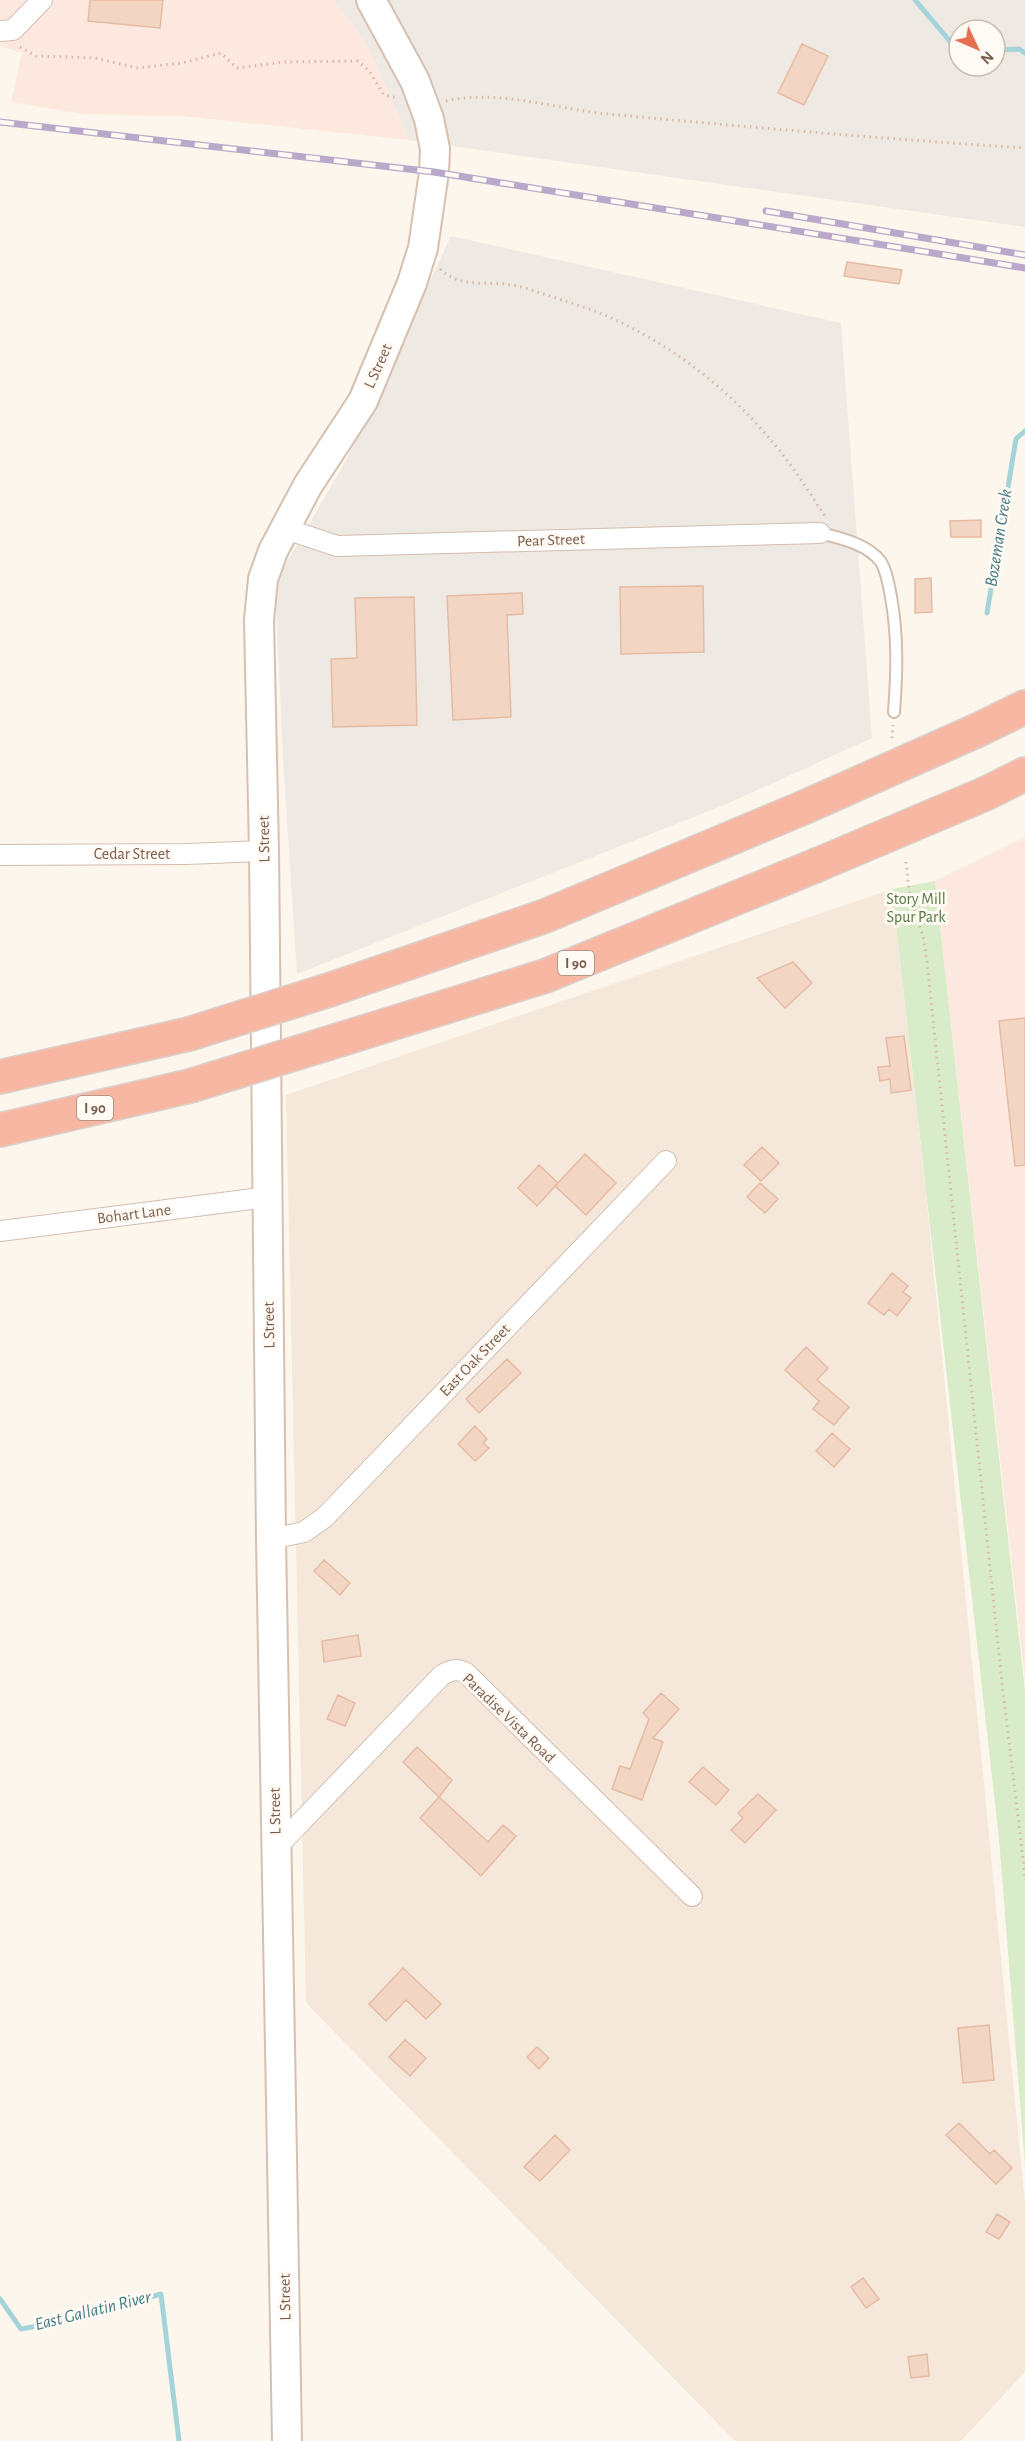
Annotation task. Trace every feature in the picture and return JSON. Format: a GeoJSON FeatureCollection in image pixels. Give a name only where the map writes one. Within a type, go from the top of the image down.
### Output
{"type":"FeatureCollection","features":[{"type":"Feature","properties":{"kind":"highway"},"geometry":{"type":"LineString","coordinates":[[0,1077],[189,1034],[332,989],[545,916],[805,807],[1025,707]]}},
{"type":"Feature","properties":{"kind":"highway","name":"I 90"},"geometry":{"type":"LineString","coordinates":[[0,1130],[190,1086],[544,976],[817,865],[987,793],[1025,774]]}},
{"type":"Feature","properties":{"kind":"street"},"geometry":{"type":"LineString","coordinates":[[10,36],[42,0]]}},
{"type":"Feature","properties":{"kind":"street","name":"L Street"},"geometry":{"type":"LineString","coordinates":[[287,2441],[271,1539],[264,851],[259,620],[263,579],[273,551],[308,485],[363,401],[412,283],[430,257],[435,103],[415,81],[371,0]]}},
{"type":"Feature","properties":{"kind":"street","name":"Pear Street"},"geometry":{"type":"LineString","coordinates":[[286,529],[337,546],[820,533]]}},
{"type":"Feature","properties":{"kind":"street","name":"Cedar Street"},"geometry":{"type":"LineString","coordinates":[[0,855],[186,854],[264,851]]}},
{"type":"Feature","properties":{"kind":"street","name":"East Oak Street"},"geometry":{"type":"LineString","coordinates":[[271,1539],[304,1532],[325,1516],[666,1161]]}},
{"type":"Feature","properties":{"kind":"street","name":"Bohart Lane"},"geometry":{"type":"LineString","coordinates":[[0,1232],[268,1197]]}},
{"type":"Feature","properties":{"kind":"street","name":"Paradise Vista Road"},"geometry":{"type":"LineString","coordinates":[[276,1848],[442,1676],[453,1669],[466,1672],[693,1896]]}},
{"type":"Feature","properties":{"kind":"lane"},"geometry":{"type":"LineString","coordinates":[[820,533],[845,540],[867,550],[880,562],[888,581],[898,654],[893,715]]}},
{"type":"Feature","properties":{"kind":"path"},"geometry":{"type":"LineString","coordinates":[[10,36],[36,56],[95,58],[136,68],[182,63],[221,53],[237,68],[283,62],[358,61],[370,72],[384,95],[435,103],[467,96],[612,114],[837,135],[1025,148]]}},
{"type":"Feature","properties":{"kind":"path"},"geometry":{"type":"LineString","coordinates":[[430,257],[448,276],[458,281],[506,284],[587,308],[618,321],[693,366],[717,385],[758,426],[787,460],[830,524],[845,540]]}},
{"type":"Feature","properties":{"kind":"path"},"geometry":{"type":"LineString","coordinates":[[892,738],[893,715]]}},
{"type":"Feature","properties":{"kind":"path"},"geometry":{"type":"LineString","coordinates":[[906,862],[910,898],[923,936],[927,962],[1025,1876]]}},
{"type":"Feature","properties":{"kind":"shaded area"},"geometry":{"type":"Polygon","coordinates":[[[0,0],[334,0],[368,46],[409,140],[182,116],[82,114],[11,102],[22,53],[0,46],[0,0]]]}},
{"type":"Feature","properties":{"kind":"shaded area"},"geometry":{"type":"Polygon","coordinates":[[[334,0],[1025,0],[1025,227],[409,140],[368,46],[334,0]]]}},
{"type":"Feature","properties":{"kind":"shaded area"},"geometry":{"type":"Polygon","coordinates":[[[451,236],[841,323],[872,738],[729,803],[297,974],[283,759],[275,583],[344,464],[451,236]]]}},
{"type":"Feature","properties":{"kind":"shaded area"},"geometry":{"type":"Polygon","coordinates":[[[1025,837],[1025,1679],[935,881],[1025,837]]]}},
{"type":"Feature","properties":{"kind":"shaded area"},"geometry":{"type":"Polygon","coordinates":[[[892,889],[926,1193],[1025,2203],[1025,2372],[961,2441],[735,2441],[306,2003],[286,1095],[892,889]]]}},
{"type":"Feature","properties":{"kind":"green space","name":"Story Mill Spur Park"},"geometry":{"type":"Polygon","coordinates":[[[935,881],[1025,1691],[1025,2165],[999,1839],[892,889],[935,881]]]}},
{"type":"Feature","properties":{"kind":"building"},"geometry":{"type":"Polygon","coordinates":[[[90,0],[163,0],[160,28],[88,21],[90,0]]]}},
{"type":"Feature","properties":{"kind":"building"},"geometry":{"type":"Polygon","coordinates":[[[802,44],[828,56],[804,105],[778,93],[802,44]]]}},
{"type":"Feature","properties":{"kind":"building"},"geometry":{"type":"Polygon","coordinates":[[[847,262],[902,270],[899,284],[844,276],[847,262]]]}},
{"type":"Feature","properties":{"kind":"building"},"geometry":{"type":"Polygon","coordinates":[[[981,520],[981,537],[951,537],[950,521],[981,520]]]}},
{"type":"Feature","properties":{"kind":"building"},"geometry":{"type":"Polygon","coordinates":[[[931,578],[932,612],[915,613],[915,579],[931,578]]]}},
{"type":"Feature","properties":{"kind":"building"},"geometry":{"type":"Polygon","coordinates":[[[703,586],[704,652],[621,654],[620,587],[703,586]]]}},
{"type":"Feature","properties":{"kind":"building"},"geometry":{"type":"Polygon","coordinates":[[[522,593],[523,614],[507,615],[511,717],[453,720],[447,596],[522,593]]]}},
{"type":"Feature","properties":{"kind":"building"},"geometry":{"type":"Polygon","coordinates":[[[414,597],[417,725],[333,727],[331,659],[357,658],[355,598],[414,597]]]}},
{"type":"Feature","properties":{"kind":"building"},"geometry":{"type":"Polygon","coordinates":[[[793,962],[812,983],[785,1008],[757,978],[793,962]]]}},
{"type":"Feature","properties":{"kind":"building"},"geometry":{"type":"Polygon","coordinates":[[[1025,1018],[1025,1165],[1015,1166],[999,1021],[1025,1018]]]}},
{"type":"Feature","properties":{"kind":"building"},"geometry":{"type":"Polygon","coordinates":[[[904,1036],[911,1090],[891,1093],[890,1079],[880,1081],[878,1067],[890,1066],[886,1038],[904,1036]]]}},
{"type":"Feature","properties":{"kind":"building"},"geometry":{"type":"Polygon","coordinates":[[[762,1147],[779,1163],[761,1181],[744,1165],[762,1147]]]}},
{"type":"Feature","properties":{"kind":"building"},"geometry":{"type":"Polygon","coordinates":[[[585,1154],[616,1183],[586,1215],[555,1186],[585,1154]]]}},
{"type":"Feature","properties":{"kind":"building"},"geometry":{"type":"Polygon","coordinates":[[[539,1165],[558,1183],[537,1206],[518,1188],[539,1165]]]}},
{"type":"Feature","properties":{"kind":"building"},"geometry":{"type":"Polygon","coordinates":[[[760,1183],[778,1199],[765,1213],[747,1197],[760,1183]]]}},
{"type":"Feature","properties":{"kind":"building"},"geometry":{"type":"Polygon","coordinates":[[[892,1273],[908,1286],[903,1292],[911,1298],[897,1316],[889,1309],[884,1315],[868,1303],[892,1273]]]}},
{"type":"Feature","properties":{"kind":"building"},"geometry":{"type":"Polygon","coordinates":[[[806,1347],[828,1368],[817,1380],[849,1407],[834,1425],[813,1409],[819,1401],[785,1370],[806,1347]]]}},
{"type":"Feature","properties":{"kind":"building"},"geometry":{"type":"Polygon","coordinates":[[[507,1359],[521,1373],[479,1413],[466,1399],[507,1359]]]}},
{"type":"Feature","properties":{"kind":"building"},"geometry":{"type":"Polygon","coordinates":[[[475,1426],[487,1439],[483,1443],[489,1448],[475,1461],[458,1444],[475,1426]]]}},
{"type":"Feature","properties":{"kind":"building"},"geometry":{"type":"Polygon","coordinates":[[[832,1433],[850,1449],[834,1467],[816,1451],[832,1433]]]}},
{"type":"Feature","properties":{"kind":"building"},"geometry":{"type":"Polygon","coordinates":[[[324,1560],[350,1583],[340,1595],[314,1571],[324,1560]]]}},
{"type":"Feature","properties":{"kind":"building"},"geometry":{"type":"Polygon","coordinates":[[[358,1635],[361,1656],[324,1662],[322,1641],[358,1635]]]}},
{"type":"Feature","properties":{"kind":"building"},"geometry":{"type":"Polygon","coordinates":[[[661,1693],[679,1709],[653,1738],[663,1742],[642,1800],[612,1789],[620,1766],[630,1769],[649,1719],[643,1713],[661,1693]]]}},
{"type":"Feature","properties":{"kind":"building"},"geometry":{"type":"Polygon","coordinates":[[[338,1695],[355,1703],[345,1726],[327,1719],[338,1695]]]}},
{"type":"Feature","properties":{"kind":"building"},"geometry":{"type":"Polygon","coordinates":[[[417,1747],[452,1780],[439,1797],[403,1762],[417,1747]]]}},
{"type":"Feature","properties":{"kind":"building"},"geometry":{"type":"Polygon","coordinates":[[[703,1767],[729,1790],[716,1805],[689,1782],[703,1767]]]}},
{"type":"Feature","properties":{"kind":"building"},"geometry":{"type":"Polygon","coordinates":[[[758,1794],[776,1810],[745,1843],[731,1830],[743,1818],[738,1813],[758,1794]]]}},
{"type":"Feature","properties":{"kind":"building"},"geometry":{"type":"Polygon","coordinates":[[[439,1797],[488,1842],[503,1825],[516,1836],[481,1876],[420,1818],[439,1797]]]}},
{"type":"Feature","properties":{"kind":"building"},"geometry":{"type":"Polygon","coordinates":[[[403,1968],[441,2004],[426,2019],[406,2000],[386,2021],[369,2004],[403,1968]]]}},
{"type":"Feature","properties":{"kind":"building"},"geometry":{"type":"Polygon","coordinates":[[[989,2025],[994,2080],[963,2083],[958,2028],[989,2025]]]}},
{"type":"Feature","properties":{"kind":"building"},"geometry":{"type":"Polygon","coordinates":[[[405,2040],[426,2058],[410,2076],[389,2057],[405,2040]]]}},
{"type":"Feature","properties":{"kind":"building"},"geometry":{"type":"Polygon","coordinates":[[[537,2047],[549,2058],[539,2069],[527,2057],[537,2047]]]}},
{"type":"Feature","properties":{"kind":"building"},"geometry":{"type":"Polygon","coordinates":[[[959,2123],[990,2154],[994,2150],[1012,2168],[996,2184],[946,2135],[959,2123]]]}},
{"type":"Feature","properties":{"kind":"building"},"geometry":{"type":"Polygon","coordinates":[[[555,2135],[570,2150],[540,2181],[524,2167],[555,2135]]]}},
{"type":"Feature","properties":{"kind":"building"},"geometry":{"type":"Polygon","coordinates":[[[997,2214],[1010,2222],[999,2239],[986,2232],[997,2214]]]}},
{"type":"Feature","properties":{"kind":"building"},"geometry":{"type":"Polygon","coordinates":[[[863,2278],[879,2299],[866,2308],[851,2287],[863,2278]]]}},
{"type":"Feature","properties":{"kind":"building"},"geometry":{"type":"Polygon","coordinates":[[[927,2354],[929,2376],[911,2378],[908,2357],[927,2354]]]}},
{"type":"Feature","properties":{"kind":"waterway","name":"Bozeman Creek"},"geometry":{"type":"LineString","coordinates":[[915,0],[947,38]]}},
{"type":"Feature","properties":{"kind":"waterway","name":"Bozeman Creek"},"geometry":{"type":"LineString","coordinates":[[1007,50],[1019,49],[1025,53]]}},
{"type":"Feature","properties":{"kind":"waterway","name":"Bozeman Creek"},"geometry":{"type":"LineString","coordinates":[[987,613],[1016,439],[1025,431]]}},
{"type":"Feature","properties":{"kind":"waterway","name":"East Gallatin River"},"geometry":{"type":"LineString","coordinates":[[0,2299],[21,2329],[66,2321],[161,2294],[179,2441]]}},
{"type":"Feature","properties":{"kind":"railway"},"geometry":{"type":"LineString","coordinates":[[0,122],[434,172],[1025,268]]}},
{"type":"Feature","properties":{"kind":"railway"},"geometry":{"type":"LineString","coordinates":[[766,211],[1025,255]]}}]}
